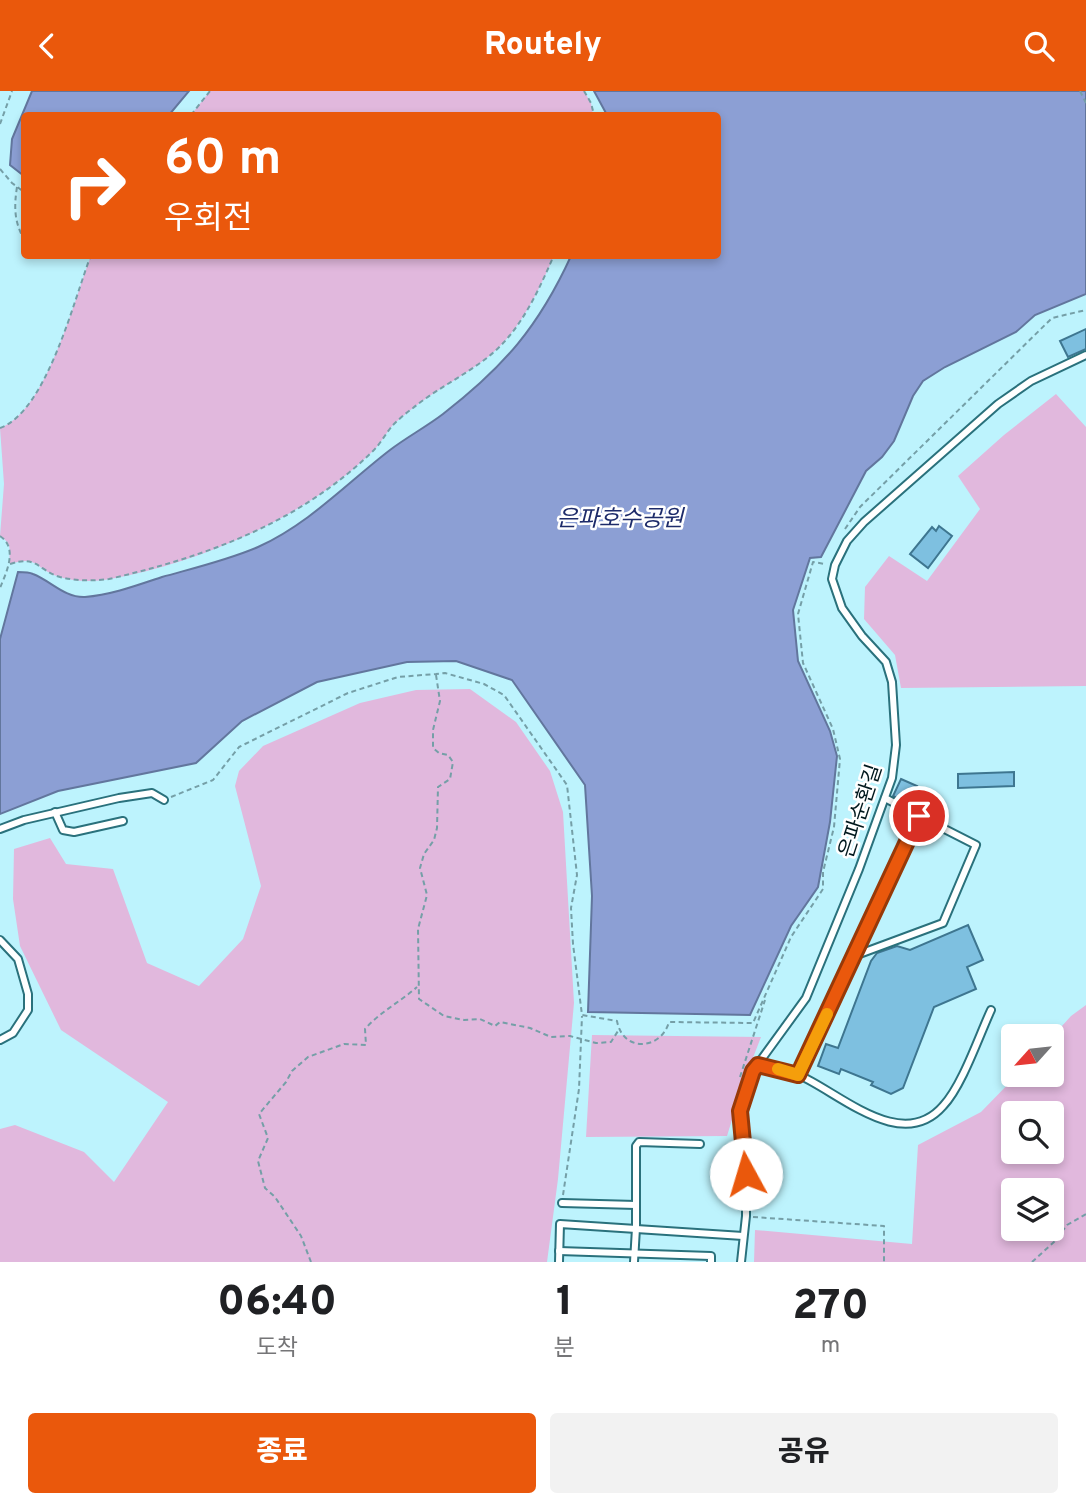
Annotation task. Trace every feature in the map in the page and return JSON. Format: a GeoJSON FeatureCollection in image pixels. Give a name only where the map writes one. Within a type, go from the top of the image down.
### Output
{"type":"FeatureCollection","features":[{"type":"Feature","properties":{"kind":"lane"},"geometry":{"type":"LineString","coordinates":[[832,565],[847,541],[864,522],[983,416],[1031,381],[1086,355]]}},
{"type":"Feature","properties":{"kind":"lane","name":"은파순환길"},"geometry":{"type":"LineString","coordinates":[[741,1262],[746,1216],[746,1174],[740,1111],[758,1065],[806,998],[859,869],[892,779],[896,745],[891,682],[886,662],[862,636],[842,608],[832,579],[832,565]]}},
{"type":"Feature","properties":{"kind":"lane"},"geometry":{"type":"LineString","coordinates":[[0,829],[24,820],[119,797],[152,793],[164,800]]}},
{"type":"Feature","properties":{"kind":"lane"},"geometry":{"type":"LineString","coordinates":[[854,956],[943,923],[976,845],[885,798]]}},
{"type":"Feature","properties":{"kind":"lane"},"geometry":{"type":"LineString","coordinates":[[55,812],[63,830],[74,832],[123,821]]}},
{"type":"Feature","properties":{"kind":"lane"},"geometry":{"type":"LineString","coordinates":[[798,1075],[919,816]]}},
{"type":"Feature","properties":{"kind":"lane"},"geometry":{"type":"LineString","coordinates":[[0,940],[18,960],[28,994],[28,1010],[13,1033],[0,1040]]}},
{"type":"Feature","properties":{"kind":"lane"},"geometry":{"type":"LineString","coordinates":[[758,1065],[798,1075],[875,1117],[898,1125],[910,1125],[928,1118],[943,1106],[963,1072],[990,1010]]}},
{"type":"Feature","properties":{"kind":"lane"},"geometry":{"type":"LineString","coordinates":[[634,1262],[636,1146],[639,1142],[700,1144]]}},
{"type":"Feature","properties":{"kind":"lane"},"geometry":{"type":"LineString","coordinates":[[562,1203],[636,1205]]}},
{"type":"Feature","properties":{"kind":"lane"},"geometry":{"type":"LineString","coordinates":[[559,1262],[560,1224],[743,1236]]}},
{"type":"Feature","properties":{"kind":"lane"},"geometry":{"type":"LineString","coordinates":[[559,1251],[711,1256],[711,1262]]}},
{"type":"Feature","properties":{"kind":"path"},"geometry":{"type":"LineString","coordinates":[[0,124],[12,91]]}},
{"type":"Feature","properties":{"kind":"path"},"geometry":{"type":"LineString","coordinates":[[193,112],[210,91]]}},
{"type":"Feature","properties":{"kind":"path"},"geometry":{"type":"LineString","coordinates":[[584,91],[593,112]]}},
{"type":"Feature","properties":{"kind":"path"},"geometry":{"type":"LineString","coordinates":[[1080,91],[1086,103]]}},
{"type":"Feature","properties":{"kind":"path"},"geometry":{"type":"LineString","coordinates":[[0,169],[21,190]]}},
{"type":"Feature","properties":{"kind":"path"},"geometry":{"type":"LineString","coordinates":[[0,181],[6,176]]}},
{"type":"Feature","properties":{"kind":"path"},"geometry":{"type":"LineString","coordinates":[[17,187],[16,219],[21,232]]}},
{"type":"Feature","properties":{"kind":"path"},"geometry":{"type":"LineString","coordinates":[[0,428],[9,425],[19,415],[37,390],[64,339],[89,259]]}},
{"type":"Feature","properties":{"kind":"path"},"geometry":{"type":"LineString","coordinates":[[9,564],[23,560],[32,561],[56,576],[90,581],[109,579],[217,549],[285,516],[334,483],[375,450],[393,425],[415,406],[491,355],[509,337],[522,318],[552,259]]}},
{"type":"Feature","properties":{"kind":"path"},"geometry":{"type":"LineString","coordinates":[[843,533],[860,507],[1052,318],[1086,310]]}},
{"type":"Feature","properties":{"kind":"path"},"geometry":{"type":"LineString","coordinates":[[0,536],[8,541],[10,547],[9,564],[0,589]]}},
{"type":"Feature","properties":{"kind":"path"},"geometry":{"type":"LineString","coordinates":[[751,1079],[739,1077],[774,973],[791,937],[823,889],[823,872],[834,827],[840,759],[834,729],[803,663],[798,614],[813,562],[832,565]]}},
{"type":"Feature","properties":{"kind":"path"},"geometry":{"type":"LineString","coordinates":[[164,800],[213,780],[239,747],[348,693],[398,677],[445,673],[484,684],[504,695],[567,785],[577,875],[571,908],[573,944],[582,1015],[579,1089],[564,1177]]}},
{"type":"Feature","properties":{"kind":"path"},"geometry":{"type":"LineString","coordinates":[[436,674],[440,701],[433,730],[433,748],[448,755],[453,762],[450,779],[438,787],[434,839],[424,854],[420,868],[427,895],[418,929],[419,999],[444,1016],[464,1020],[480,1019],[495,1026],[499,1022],[517,1025],[551,1037],[569,1036],[596,1042],[611,1042],[619,1030]]}},
{"type":"Feature","properties":{"kind":"path"},"geometry":{"type":"LineString","coordinates":[[311,1262],[301,1236],[275,1197],[265,1188],[258,1161],[268,1138],[259,1114],[291,1072],[308,1058],[344,1044],[366,1045],[365,1029],[379,1014],[398,1003],[418,986]]}},
{"type":"Feature","properties":{"kind":"path"},"geometry":{"type":"LineString","coordinates":[[582,1015],[617,1021],[624,1038],[642,1044],[659,1038],[667,1031],[669,1022],[753,1023],[767,996]]}},
{"type":"Feature","properties":{"kind":"path"},"geometry":{"type":"LineString","coordinates":[[1032,1262],[1068,1225],[1086,1214]]}},
{"type":"Feature","properties":{"kind":"path"},"geometry":{"type":"LineString","coordinates":[[746,1216],[884,1226],[884,1262]]}},
{"type":"Feature","properties":{"kind":"shaded area"},"geometry":{"type":"Polygon","coordinates":[[[210,91],[584,91],[592,112],[193,112],[210,91]]]}},
{"type":"Feature","properties":{"kind":"shaded area"},"geometry":{"type":"Polygon","coordinates":[[[90,259],[553,259],[527,310],[499,347],[479,364],[403,416],[374,450],[318,496],[285,516],[216,549],[145,572],[104,580],[83,581],[57,576],[26,561],[10,564],[9,545],[0,536],[4,484],[0,428],[17,417],[32,400],[57,352],[90,259]]]}},
{"type":"Feature","properties":{"kind":"shaded area"},"geometry":{"type":"Polygon","coordinates":[[[1056,394],[1086,427],[1086,686],[901,688],[895,655],[864,619],[865,587],[889,556],[927,581],[980,509],[958,476],[1056,394]]]}},
{"type":"Feature","properties":{"kind":"shaded area"},"geometry":{"type":"Polygon","coordinates":[[[470,689],[516,722],[550,771],[563,812],[574,1003],[558,1179],[547,1262],[0,1262],[0,1129],[15,1125],[84,1152],[114,1182],[168,1102],[61,1030],[20,946],[13,899],[14,849],[50,838],[66,864],[113,869],[147,963],[199,986],[243,939],[261,886],[235,786],[239,771],[263,746],[360,703],[416,690],[470,689]]]}},
{"type":"Feature","properties":{"kind":"shaded area"},"geometry":{"type":"Polygon","coordinates":[[[1086,1005],[1086,1262],[754,1262],[755,1230],[912,1244],[918,1145],[981,1112],[1005,1087],[1064,1087],[1064,1024],[1086,1005]]]}},
{"type":"Feature","properties":{"kind":"shaded area"},"geometry":{"type":"Polygon","coordinates":[[[592,1035],[761,1037],[727,1136],[586,1137],[592,1035]]]}},
{"type":"Feature","properties":{"kind":"water"},"geometry":{"type":"Polygon","coordinates":[[[32,91],[189,91],[172,112],[23,112],[32,91]]]}},
{"type":"Feature","properties":{"kind":"water","name":"은파호수공원"},"geometry":{"type":"Polygon","coordinates":[[[594,91],[1086,91],[1086,294],[1035,315],[1016,332],[945,367],[923,381],[913,396],[894,441],[882,457],[866,471],[821,557],[810,558],[793,610],[798,661],[830,731],[837,756],[830,822],[818,887],[791,926],[750,1015],[588,1012],[592,896],[585,785],[512,680],[456,661],[407,662],[317,682],[242,721],[196,763],[58,791],[0,814],[0,639],[18,572],[31,573],[71,595],[85,597],[124,589],[258,547],[277,538],[311,515],[390,450],[465,397],[518,344],[546,304],[570,259],[721,259],[721,112],[605,112],[594,91]]]}},
{"type":"Feature","properties":{"kind":"water"},"geometry":{"type":"Polygon","coordinates":[[[21,117],[21,174],[10,165],[12,139],[21,117]]]}},
{"type":"Feature","properties":{"kind":"building"},"geometry":{"type":"Polygon","coordinates":[[[1086,329],[1086,349],[1068,357],[1060,341],[1086,329]]]}},
{"type":"Feature","properties":{"kind":"building"},"geometry":{"type":"Polygon","coordinates":[[[939,526],[952,536],[928,568],[910,554],[932,527],[936,531],[939,526]]]}},
{"type":"Feature","properties":{"kind":"building"},"geometry":{"type":"Polygon","coordinates":[[[1014,772],[1014,786],[958,788],[958,774],[1014,772]]]}},
{"type":"Feature","properties":{"kind":"building"},"geometry":{"type":"Polygon","coordinates":[[[901,779],[917,786],[908,804],[893,796],[901,779]]]}},
{"type":"Feature","properties":{"kind":"building"},"geometry":{"type":"Polygon","coordinates":[[[968,925],[983,960],[967,967],[976,989],[934,1007],[903,1088],[891,1094],[871,1085],[873,1082],[841,1069],[839,1074],[818,1066],[826,1044],[838,1048],[871,961],[877,953],[897,946],[910,950],[968,925]]]}},
{"type":"Feature","properties":{"kind":"building"},"geometry":{"type":"Polygon","coordinates":[[[725,1160],[733,1160],[732,1196],[723,1195],[725,1160]]]}},
{"type":"Feature","properties":{"kind":"slow traffic"},"geometry":{"type":"LineString","coordinates":[[778,1069],[798,1075],[827,1014]]}},
{"type":"Feature","properties":{"kind":"route"},"geometry":{"type":"LineString","coordinates":[[746,1174],[740,1111],[753,1071],[758,1065],[798,1075],[919,816]]}}]}
